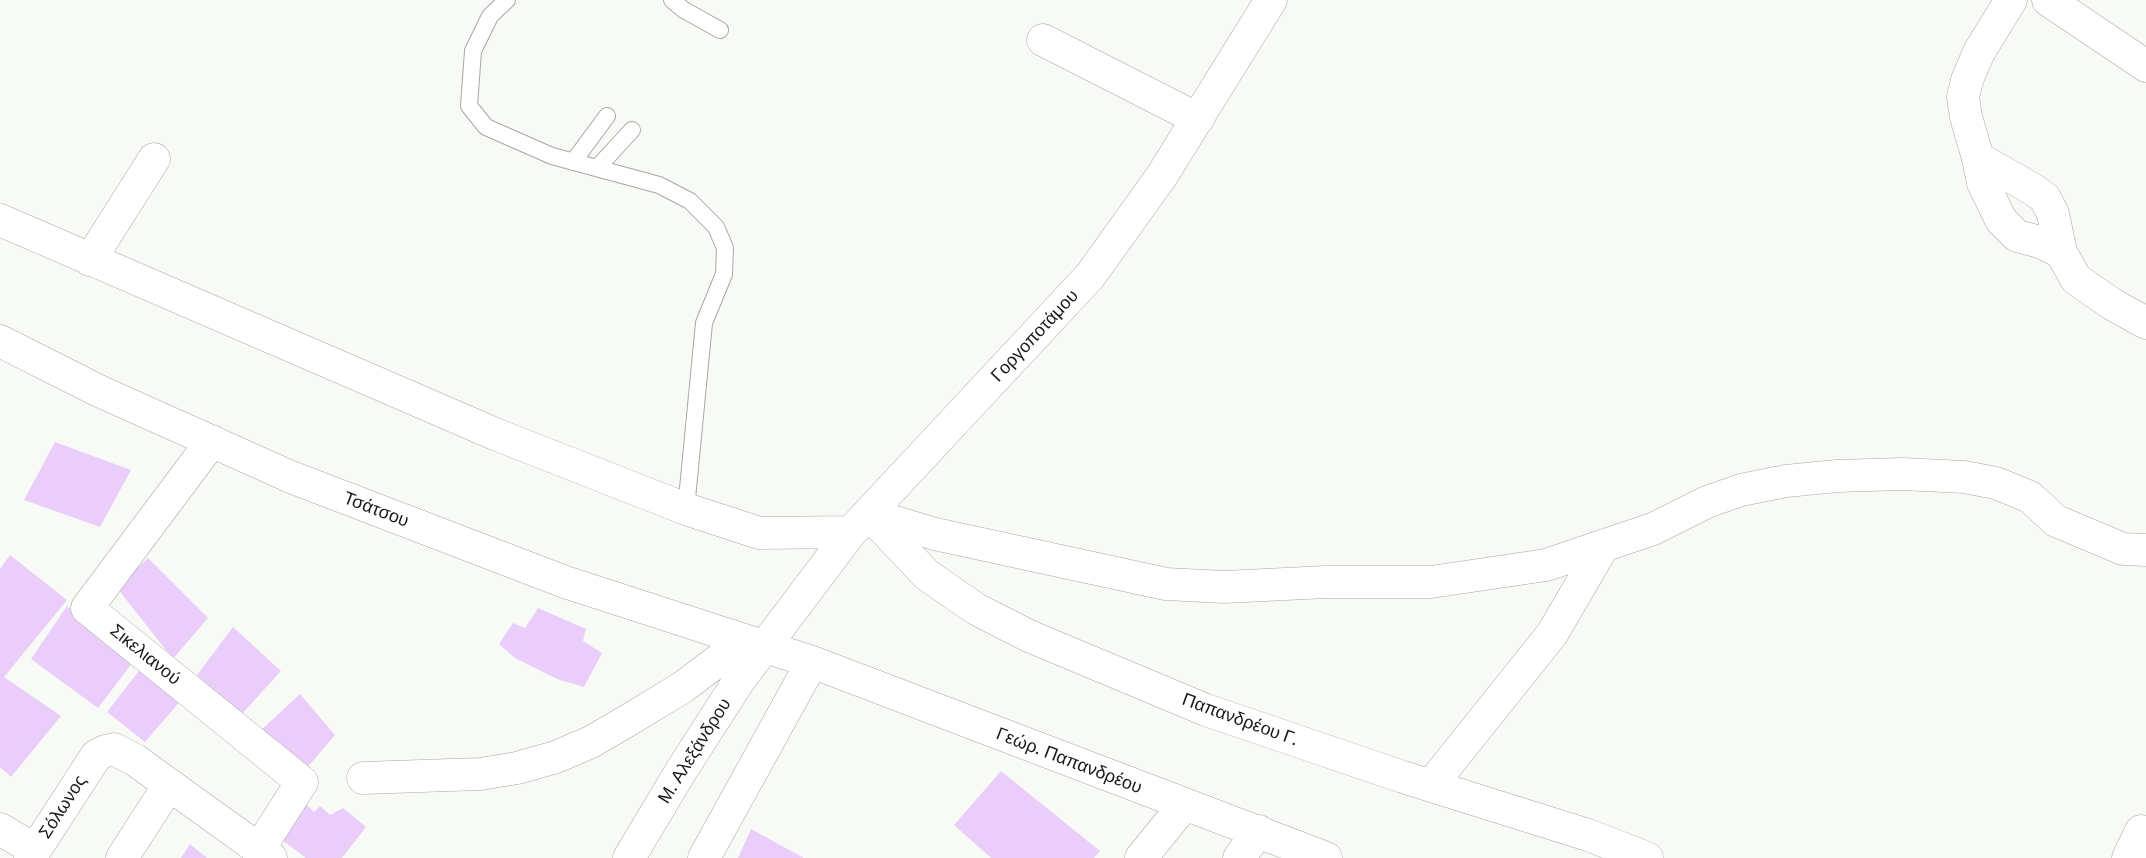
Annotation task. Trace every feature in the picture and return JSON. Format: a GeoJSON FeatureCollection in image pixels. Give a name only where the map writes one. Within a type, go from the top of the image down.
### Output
{"type":"FeatureCollection","features":[{"type":"Feature","properties":{"kind":"street","name":"Γοργοποτάμου"},"geometry":{"type":"LineString","coordinates":[[766,646],[860,523],[1090,276],[1161,177],[1271,0]]}},
{"type":"Feature","properties":{"kind":"street"},"geometry":{"type":"LineString","coordinates":[[2011,0],[1979,52],[1967,80],[1963,97],[1966,117],[1983,183],[2001,220],[2017,236],[2061,251]]}},
{"type":"Feature","properties":{"kind":"street"},"geometry":{"type":"LineString","coordinates":[[2048,0],[2146,66]]}},
{"type":"Feature","properties":{"kind":"street"},"geometry":{"type":"LineString","coordinates":[[1043,40],[1198,119]]}},
{"type":"Feature","properties":{"kind":"street"},"geometry":{"type":"LineString","coordinates":[[1978,158],[2045,198],[2053,214],[2061,251],[2076,279],[2146,323]]}},
{"type":"Feature","properties":{"kind":"street"},"geometry":{"type":"LineString","coordinates":[[90,260],[154,159]]}},
{"type":"Feature","properties":{"kind":"street"},"geometry":{"type":"LineString","coordinates":[[0,220],[495,433],[686,509],[759,533],[860,523],[935,534],[1166,584],[1224,587],[1326,582],[1431,582],[1546,565],[1653,529],[1707,502],[1741,490],[1799,480],[1902,474],[1964,477],[1996,483],[2030,497],[2056,521],[2123,549],[2146,550]]}},
{"type":"Feature","properties":{"kind":"street","name":"Τσάτσου"},"geometry":{"type":"LineString","coordinates":[[0,341],[99,391],[291,477],[565,582],[812,662]]}},
{"type":"Feature","properties":{"kind":"street","name":"Σικελιανού"},"geometry":{"type":"LineString","coordinates":[[212,441],[87,608],[302,782],[265,854]]}},
{"type":"Feature","properties":{"kind":"street","name":"Παπανδρέου Γ."},"geometry":{"type":"LineString","coordinates":[[860,523],[976,609],[1028,636],[1206,710],[1403,777],[1588,835],[1647,858]]}},
{"type":"Feature","properties":{"kind":"street"},"geometry":{"type":"LineString","coordinates":[[1432,784],[1552,634],[1605,545]]}},
{"type":"Feature","properties":{"kind":"street"},"geometry":{"type":"LineString","coordinates":[[362,778],[480,774],[517,768],[556,757],[627,722],[683,687],[720,659],[733,653],[766,646]]}},
{"type":"Feature","properties":{"kind":"street","name":"Μ. Αλεξάνδρου"},"geometry":{"type":"LineString","coordinates":[[629,858],[740,679],[766,646]]}},
{"type":"Feature","properties":{"kind":"street"},"geometry":{"type":"LineString","coordinates":[[705,858],[812,662]]}},
{"type":"Feature","properties":{"kind":"street","name":"Γεώρ. Παπανδρέου"},"geometry":{"type":"LineString","coordinates":[[812,662],[1326,858]]}},
{"type":"Feature","properties":{"kind":"street","name":"Σόλωνος"},"geometry":{"type":"LineString","coordinates":[[33,854],[96,756],[114,749],[135,760],[169,785]]}},
{"type":"Feature","properties":{"kind":"street"},"geometry":{"type":"LineString","coordinates":[[122,858],[169,785],[265,854]]}},
{"type":"Feature","properties":{"kind":"street"},"geometry":{"type":"LineString","coordinates":[[1141,858],[1184,805]]}},
{"type":"Feature","properties":{"kind":"street"},"geometry":{"type":"LineString","coordinates":[[0,829],[33,854]]}},
{"type":"Feature","properties":{"kind":"street"},"geometry":{"type":"LineString","coordinates":[[1238,858],[1259,831]]}},
{"type":"Feature","properties":{"kind":"lane"},"geometry":{"type":"LineString","coordinates":[[507,0],[490,16],[473,51],[469,106],[486,127],[552,156],[659,185],[690,201],[716,227],[725,248],[724,274],[704,323],[686,509]]}},
{"type":"Feature","properties":{"kind":"lane"},"geometry":{"type":"LineString","coordinates":[[672,0],[684,10],[720,30]]}},
{"type":"Feature","properties":{"kind":"lane"},"geometry":{"type":"LineString","coordinates":[[573,162],[607,116]]}},
{"type":"Feature","properties":{"kind":"lane"},"geometry":{"type":"LineString","coordinates":[[597,168],[632,130]]}},
{"type":"Feature","properties":{"kind":"building"},"geometry":{"type":"Polygon","coordinates":[[[55,442],[131,470],[100,527],[24,500],[55,442]]]}},
{"type":"Feature","properties":{"kind":"building"},"geometry":{"type":"Polygon","coordinates":[[[10,555],[67,600],[4,677],[61,716],[11,777],[0,767],[0,569],[10,555]]]}},
{"type":"Feature","properties":{"kind":"building"},"geometry":{"type":"Polygon","coordinates":[[[148,558],[208,618],[173,659],[117,588],[148,558]]]}},
{"type":"Feature","properties":{"kind":"building"},"geometry":{"type":"Polygon","coordinates":[[[67,606],[133,662],[98,708],[31,659],[67,606]]]}},
{"type":"Feature","properties":{"kind":"building"},"geometry":{"type":"Polygon","coordinates":[[[538,608],[586,629],[583,641],[602,653],[584,687],[557,679],[515,658],[499,644],[513,623],[525,628],[538,608]]]}},
{"type":"Feature","properties":{"kind":"building"},"geometry":{"type":"Polygon","coordinates":[[[233,627],[281,671],[241,715],[197,675],[233,627]]]}},
{"type":"Feature","properties":{"kind":"building"},"geometry":{"type":"Polygon","coordinates":[[[142,667],[183,698],[145,742],[107,712],[142,667]]]}},
{"type":"Feature","properties":{"kind":"building"},"geometry":{"type":"Polygon","coordinates":[[[300,694],[335,735],[300,776],[258,733],[300,694]]]}},
{"type":"Feature","properties":{"kind":"building"},"geometry":{"type":"Polygon","coordinates":[[[1001,771],[1100,851],[1094,858],[991,858],[954,825],[1001,771]]]}},
{"type":"Feature","properties":{"kind":"building"},"geometry":{"type":"Polygon","coordinates":[[[304,802],[314,812],[320,806],[330,815],[343,808],[366,827],[342,858],[306,858],[278,837],[304,802]]]}},
{"type":"Feature","properties":{"kind":"building"},"geometry":{"type":"Polygon","coordinates":[[[751,829],[804,858],[738,858],[751,829]]]}},
{"type":"Feature","properties":{"kind":"building"},"geometry":{"type":"Polygon","coordinates":[[[190,844],[207,858],[181,858],[190,844]]]}}]}
